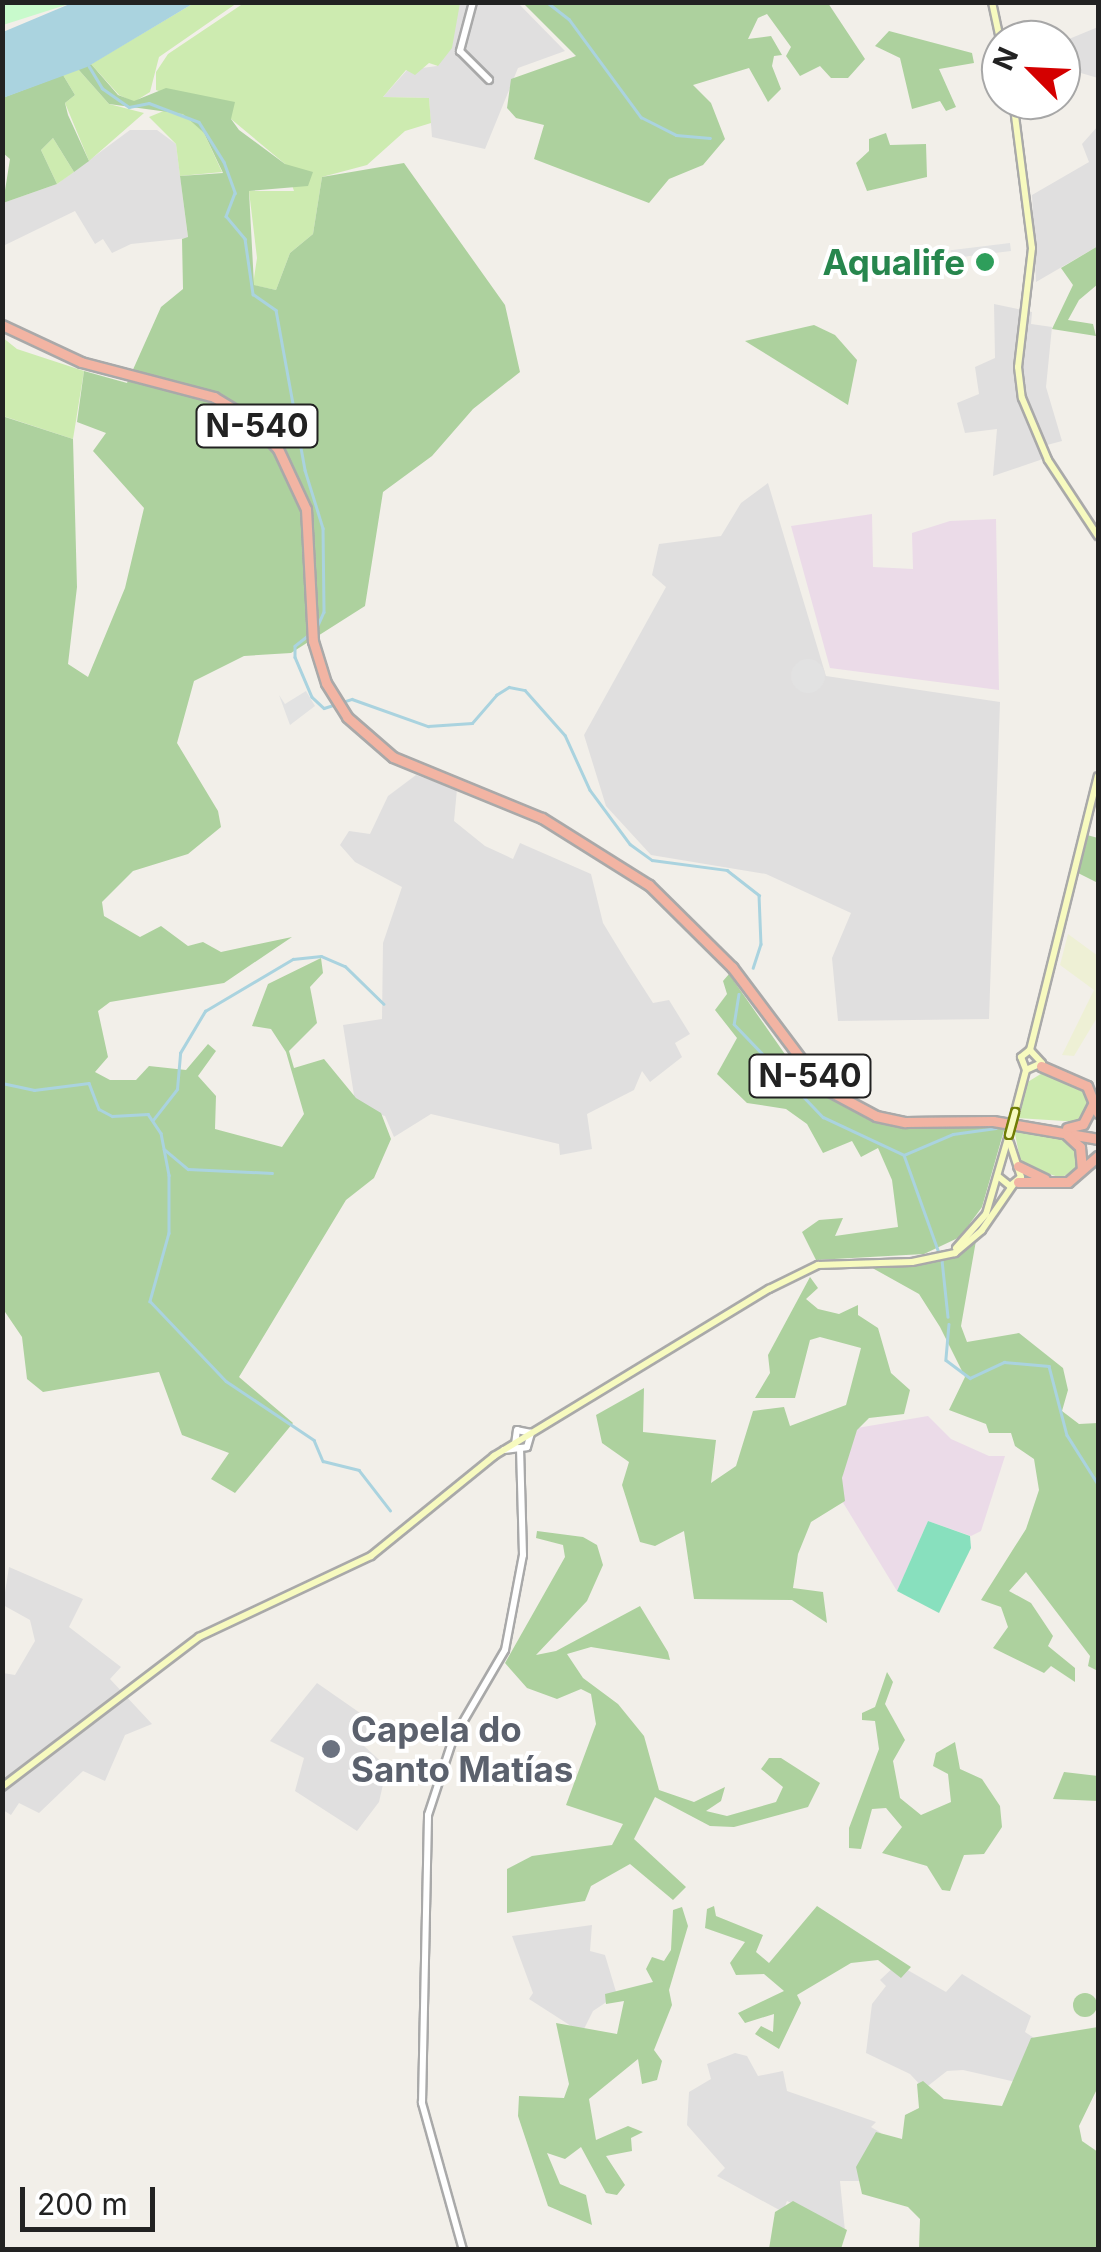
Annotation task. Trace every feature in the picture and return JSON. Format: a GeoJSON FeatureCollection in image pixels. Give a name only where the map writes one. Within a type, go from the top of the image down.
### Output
{"type":"FeatureCollection","features":[{"type":"Feature","properties":{"kind":"highway","name":"N-540"},"geometry":{"type":"LineString","coordinates":[[2,328],[37,345],[214,397],[263,432],[288,466],[306,509],[312,626],[326,684],[362,733],[410,766],[587,841],[649,885],[732,967],[804,1070],[844,1102],[905,1122],[1056,1130],[1098,1138]]}},
{"type":"Feature","properties":{"kind":"highway"},"geometry":{"type":"LineString","coordinates":[[1041,1066],[1068,1074],[1093,1096],[1098,1113]]}},
{"type":"Feature","properties":{"kind":"highway"},"geometry":{"type":"LineString","coordinates":[[1056,1130],[1083,1124],[1093,1096]]}},
{"type":"Feature","properties":{"kind":"highway"},"geometry":{"type":"LineString","coordinates":[[1056,1130],[1080,1147],[1082,1171]]}},
{"type":"Feature","properties":{"kind":"highway"},"geometry":{"type":"LineString","coordinates":[[1016,1184],[1068,1182],[1098,1156]]}},
{"type":"Feature","properties":{"kind":"highway"},"geometry":{"type":"LineString","coordinates":[[1017,1165],[1052,1182]]}},
{"type":"Feature","properties":{"kind":"main road"},"geometry":{"type":"LineString","coordinates":[[1016,120],[1032,248],[1019,383],[1032,430],[1098,536]]}},
{"type":"Feature","properties":{"kind":"main road"},"geometry":{"type":"LineString","coordinates":[[936,1259],[976,1230],[999,1176],[1026,1070],[1020,1060],[1030,1050],[1098,776]]}},
{"type":"Feature","properties":{"kind":"main road"},"geometry":{"type":"LineString","coordinates":[[1026,1070],[1041,1066],[1039,1054],[1030,1050]]}},
{"type":"Feature","properties":{"kind":"main road"},"geometry":{"type":"LineString","coordinates":[[2,1787],[199,1637],[371,1556],[503,1450],[800,1271],[852,1260],[936,1259],[968,1244],[1016,1184],[1017,1165],[1009,1135]]}},
{"type":"Feature","properties":{"kind":"main road"},"geometry":{"type":"LineString","coordinates":[[1002,1167],[1017,1165]]}},
{"type":"Feature","properties":{"kind":"main road"},"geometry":{"type":"LineString","coordinates":[[999,1176],[1016,1184]]}},
{"type":"Feature","properties":{"kind":"street"},"geometry":{"type":"LineString","coordinates":[[473,2],[460,50],[489,80]]}},
{"type":"Feature","properties":{"kind":"street"},"geometry":{"type":"LineString","coordinates":[[463,2250],[422,2104],[428,1814],[453,1739],[505,1650],[523,1555],[516,1442]]}},
{"type":"Feature","properties":{"kind":"shaded area"},"geometry":{"type":"Polygon","coordinates":[[[460,3],[518,3],[565,51],[518,68],[485,149],[432,137],[429,98],[383,97],[407,70],[437,66],[460,3]]]}},
{"type":"Feature","properties":{"kind":"shaded area"},"geometry":{"type":"Polygon","coordinates":[[[1098,27],[1098,78],[1081,73],[1081,34],[1098,27]]]}},
{"type":"Feature","properties":{"kind":"shaded area"},"geometry":{"type":"Polygon","coordinates":[[[1098,126],[1098,246],[1036,282],[1032,195],[1089,162],[1082,144],[1098,126]]]}},
{"type":"Feature","properties":{"kind":"shaded area"},"geometry":{"type":"Polygon","coordinates":[[[130,130],[157,130],[176,144],[188,238],[131,244],[112,253],[103,239],[95,244],[75,211],[3,246],[3,203],[57,184],[130,130]]]}},
{"type":"Feature","properties":{"kind":"shaded area"},"geometry":{"type":"Polygon","coordinates":[[[1010,243],[1011,251],[951,258],[950,250],[1010,243]]]}},
{"type":"Feature","properties":{"kind":"shaded area"},"geometry":{"type":"Polygon","coordinates":[[[994,304],[1032,312],[1031,324],[1052,327],[1046,387],[1062,441],[1047,445],[1051,454],[1040,460],[993,476],[997,429],[965,433],[957,403],[979,394],[975,367],[995,358],[994,304]]]}},
{"type":"Feature","properties":{"kind":"shaded area"},"geometry":{"type":"Polygon","coordinates":[[[768,483],[826,676],[1000,702],[989,1019],[838,1021],[832,958],[851,913],[766,874],[651,855],[606,806],[584,735],[666,587],[652,575],[659,544],[721,536],[741,503],[768,483]]]}},
{"type":"Feature","properties":{"kind":"shaded area"},"geometry":{"type":"Polygon","coordinates":[[[872,514],[873,567],[913,569],[912,533],[950,521],[996,519],[999,690],[830,668],[791,526],[872,514]]]}},
{"type":"Feature","properties":{"kind":"shaded area"},"geometry":{"type":"Polygon","coordinates":[[[808,659],[820,664],[825,676],[820,688],[808,693],[796,688],[791,676],[796,664],[808,659]]]}},
{"type":"Feature","properties":{"kind":"shaded area"},"geometry":{"type":"Polygon","coordinates":[[[306,691],[315,706],[290,725],[279,695],[285,704],[306,691]]]}},
{"type":"Feature","properties":{"kind":"shaded area"},"geometry":{"type":"Polygon","coordinates":[[[416,775],[457,789],[454,821],[485,846],[513,859],[520,843],[591,874],[603,923],[628,964],[653,1003],[669,1000],[690,1034],[675,1043],[682,1057],[650,1082],[642,1071],[634,1090],[587,1114],[592,1149],[560,1155],[559,1144],[431,1114],[394,1137],[385,1116],[356,1108],[343,1025],[382,1019],[383,943],[402,887],[355,862],[340,845],[349,831],[370,834],[388,796],[416,775]]]}},
{"type":"Feature","properties":{"kind":"shaded area"},"geometry":{"type":"Polygon","coordinates":[[[928,1416],[951,1439],[989,1456],[1005,1456],[981,1531],[971,1536],[928,1521],[897,1591],[839,1496],[851,1429],[928,1416]]]}},
{"type":"Feature","properties":{"kind":"shaded area"},"geometry":{"type":"Polygon","coordinates":[[[9,1567],[83,1599],[69,1627],[121,1667],[110,1679],[152,1724],[125,1735],[105,1781],[83,1771],[39,1813],[19,1803],[11,1815],[3,1810],[3,1673],[15,1675],[35,1641],[30,1620],[3,1605],[9,1567]]]}},
{"type":"Feature","properties":{"kind":"shaded area"},"geometry":{"type":"Polygon","coordinates":[[[317,1683],[373,1722],[364,1746],[387,1767],[379,1802],[357,1831],[295,1791],[304,1758],[270,1741],[317,1683]]]}},
{"type":"Feature","properties":{"kind":"shaded area"},"geometry":{"type":"Polygon","coordinates":[[[592,1925],[590,1951],[605,1955],[617,1995],[593,2011],[582,2033],[529,1999],[533,1993],[512,1936],[592,1925]]]}},
{"type":"Feature","properties":{"kind":"shaded area"},"geometry":{"type":"Polygon","coordinates":[[[897,1964],[946,1992],[962,1974],[1031,2016],[1025,2032],[1040,2042],[1024,2084],[963,2070],[947,2071],[924,2089],[910,2074],[866,2053],[872,2004],[886,1986],[880,1980],[897,1964]]]}},
{"type":"Feature","properties":{"kind":"shaded area"},"geometry":{"type":"Polygon","coordinates":[[[735,2053],[747,2056],[758,2076],[783,2071],[787,2091],[876,2122],[871,2127],[881,2133],[861,2181],[840,2181],[845,2231],[787,2201],[783,2212],[717,2176],[725,2168],[687,2125],[689,2092],[711,2079],[707,2064],[735,2053]]]}},
{"type":"Feature","properties":{"kind":"green space"},"geometry":{"type":"Polygon","coordinates":[[[3,2],[72,2],[72,3],[3,25],[3,2]]]}},
{"type":"Feature","properties":{"kind":"green space"},"geometry":{"type":"Polygon","coordinates":[[[194,3],[237,3],[159,57],[150,92],[134,102],[119,95],[91,64],[194,3]]]}},
{"type":"Feature","properties":{"kind":"green space"},"geometry":{"type":"Polygon","coordinates":[[[244,3],[460,3],[452,48],[438,66],[429,63],[415,75],[406,70],[383,97],[429,98],[431,123],[405,131],[367,165],[322,177],[313,234],[290,253],[276,290],[253,285],[257,258],[249,191],[294,191],[285,164],[231,119],[156,90],[156,72],[168,54],[244,3]]]}},
{"type":"Feature","properties":{"kind":"green space"},"geometry":{"type":"Polygon","coordinates":[[[523,3],[828,3],[865,59],[848,78],[831,78],[820,66],[800,76],[786,56],[791,47],[767,14],[758,18],[748,39],[771,36],[782,55],[774,56],[772,66],[781,89],[768,102],[749,68],[693,85],[711,103],[725,139],[703,165],[669,179],[649,203],[534,159],[544,125],[516,118],[507,108],[511,79],[576,56],[523,3]]]}},
{"type":"Feature","properties":{"kind":"green space"},"geometry":{"type":"Polygon","coordinates":[[[889,31],[972,53],[974,63],[939,69],[956,107],[946,111],[940,101],[912,109],[900,58],[875,46],[889,31]]]}},
{"type":"Feature","properties":{"kind":"green space"},"geometry":{"type":"Polygon","coordinates":[[[91,64],[118,95],[134,101],[166,88],[235,102],[231,119],[239,130],[285,164],[313,172],[308,186],[249,191],[254,285],[276,290],[290,253],[313,234],[322,177],[404,163],[505,305],[520,372],[473,409],[432,456],[383,492],[365,606],[291,653],[244,656],[194,681],[177,743],[218,811],[221,827],[188,854],[133,871],[102,902],[104,916],[140,937],[161,926],[188,946],[203,942],[221,952],[292,937],[224,983],[110,1002],[98,1011],[108,1057],[95,1072],[110,1080],[136,1080],[149,1066],[186,1070],[208,1044],[216,1051],[198,1076],[216,1096],[215,1129],[282,1147],[304,1114],[286,1052],[271,1029],[252,1026],[268,984],[321,958],[323,973],[310,987],[317,1023],[289,1051],[294,1068],[324,1059],[356,1098],[381,1113],[391,1139],[374,1178],[346,1200],[239,1377],[293,1423],[235,1493],[211,1479],[229,1453],[182,1435],[159,1372],[43,1392],[27,1379],[22,1337],[3,1309],[2,416],[73,439],[77,587],[68,664],[88,677],[125,588],[144,508],[93,451],[106,433],[77,422],[84,371],[127,383],[161,307],[183,289],[182,239],[188,237],[180,176],[223,173],[204,133],[183,114],[109,104],[78,69],[91,64]]]}},
{"type":"Feature","properties":{"kind":"green space"},"geometry":{"type":"Polygon","coordinates":[[[78,69],[109,104],[144,113],[89,161],[65,103],[75,95],[63,75],[78,69]]]}},
{"type":"Feature","properties":{"kind":"green space"},"geometry":{"type":"Polygon","coordinates":[[[63,75],[75,95],[65,103],[68,115],[89,161],[74,172],[53,138],[41,150],[57,184],[3,203],[10,159],[3,153],[2,98],[63,75]]]}},
{"type":"Feature","properties":{"kind":"green space"},"geometry":{"type":"Polygon","coordinates":[[[166,110],[183,113],[204,133],[222,172],[180,176],[176,144],[149,117],[166,110]]]}},
{"type":"Feature","properties":{"kind":"green space"},"geometry":{"type":"Polygon","coordinates":[[[886,133],[890,145],[926,144],[927,177],[867,191],[856,163],[869,151],[869,139],[886,133]]]}},
{"type":"Feature","properties":{"kind":"green space"},"geometry":{"type":"Polygon","coordinates":[[[53,138],[74,172],[57,184],[41,150],[53,138]]]}},
{"type":"Feature","properties":{"kind":"green space"},"geometry":{"type":"Polygon","coordinates":[[[1098,246],[1098,284],[1079,300],[1068,320],[1093,324],[1096,336],[1052,329],[1073,285],[1061,268],[1098,246]]]}},
{"type":"Feature","properties":{"kind":"green space"},"geometry":{"type":"Polygon","coordinates":[[[814,325],[835,335],[857,360],[848,405],[745,341],[814,325]]]}},
{"type":"Feature","properties":{"kind":"green space"},"geometry":{"type":"Polygon","coordinates":[[[2,337],[17,349],[84,371],[73,439],[3,416],[2,337]]]}},
{"type":"Feature","properties":{"kind":"green space"},"geometry":{"type":"Polygon","coordinates":[[[1087,835],[1098,838],[1098,883],[1078,873],[1087,835]]]}},
{"type":"Feature","properties":{"kind":"green space"},"geometry":{"type":"Polygon","coordinates":[[[1068,934],[1098,956],[1098,1016],[1074,1056],[1062,1055],[1094,990],[1060,965],[1068,934]]]}},
{"type":"Feature","properties":{"kind":"green space"},"geometry":{"type":"Polygon","coordinates":[[[729,974],[796,1070],[841,1105],[902,1126],[1005,1127],[982,1207],[960,1237],[924,1254],[816,1260],[802,1232],[819,1220],[843,1218],[835,1236],[898,1227],[892,1180],[878,1148],[861,1157],[852,1141],[823,1153],[807,1124],[786,1109],[747,1103],[717,1074],[737,1038],[715,1010],[727,994],[723,981],[729,974]]]}},
{"type":"Feature","properties":{"kind":"green space"},"geometry":{"type":"Polygon","coordinates":[[[1044,1072],[1085,1093],[1088,1108],[1080,1122],[1017,1118],[1026,1083],[1044,1072]]]}},
{"type":"Feature","properties":{"kind":"green space"},"geometry":{"type":"Polygon","coordinates":[[[1014,1129],[1065,1138],[1075,1147],[1077,1168],[1061,1178],[1021,1164],[1014,1129]]]}},
{"type":"Feature","properties":{"kind":"green space"},"geometry":{"type":"Polygon","coordinates":[[[977,1235],[961,1326],[967,1342],[1019,1333],[1063,1368],[1068,1390],[1062,1411],[1079,1424],[1098,1423],[1098,1671],[1088,1666],[1090,1656],[1026,1572],[1009,1591],[1031,1603],[1053,1636],[1048,1646],[1075,1668],[1075,1682],[1051,1666],[1044,1673],[993,1648],[1008,1627],[1001,1607],[981,1600],[1026,1529],[1039,1490],[1034,1459],[1015,1446],[1011,1433],[989,1433],[986,1424],[949,1410],[965,1377],[940,1327],[919,1294],[867,1265],[934,1262],[977,1235]]]}},
{"type":"Feature","properties":{"kind":"green space"},"geometry":{"type":"Polygon","coordinates":[[[810,1277],[818,1288],[806,1299],[818,1309],[839,1314],[858,1305],[858,1315],[878,1328],[891,1373],[910,1390],[904,1414],[869,1418],[857,1430],[842,1478],[845,1501],[811,1522],[798,1554],[793,1588],[823,1592],[827,1623],[792,1600],[694,1599],[684,1531],[655,1546],[640,1542],[622,1485],[629,1462],[602,1443],[596,1415],[644,1388],[643,1432],[716,1440],[711,1483],[736,1466],[753,1411],[784,1407],[790,1426],[846,1405],[861,1348],[820,1337],[810,1340],[795,1398],[755,1398],[770,1373],[768,1355],[810,1277]]]}},
{"type":"Feature","properties":{"kind":"green space"},"geometry":{"type":"Polygon","coordinates":[[[928,1521],[970,1536],[971,1548],[939,1613],[897,1591],[928,1521]]]}},
{"type":"Feature","properties":{"kind":"green space"},"geometry":{"type":"Polygon","coordinates":[[[537,1531],[583,1537],[597,1545],[603,1565],[587,1601],[536,1655],[556,1651],[640,1606],[668,1652],[670,1660],[591,1647],[567,1654],[583,1678],[618,1704],[644,1736],[659,1790],[694,1802],[725,1787],[721,1801],[706,1811],[727,1816],[776,1802],[783,1787],[761,1769],[769,1758],[781,1758],[820,1783],[808,1807],[734,1827],[710,1826],[655,1797],[634,1839],[686,1887],[673,1900],[630,1864],[591,1886],[585,1901],[507,1913],[507,1869],[532,1856],[612,1845],[623,1824],[566,1805],[596,1724],[591,1694],[581,1689],[557,1699],[527,1688],[505,1663],[565,1557],[563,1545],[536,1538],[537,1531]]]}},
{"type":"Feature","properties":{"kind":"green space"},"geometry":{"type":"Polygon","coordinates":[[[887,1672],[893,1682],[885,1704],[905,1740],[893,1761],[900,1798],[921,1815],[951,1802],[948,1774],[933,1766],[936,1753],[955,1742],[960,1769],[982,1779],[1000,1806],[1002,1827],[984,1854],[964,1855],[950,1891],[942,1890],[927,1866],[882,1853],[902,1827],[886,1808],[872,1809],[861,1849],[849,1848],[849,1828],[879,1749],[875,1721],[862,1720],[862,1713],[875,1707],[887,1672]]]}},
{"type":"Feature","properties":{"kind":"green space"},"geometry":{"type":"Polygon","coordinates":[[[1064,1772],[1098,1776],[1098,1801],[1053,1799],[1064,1772]]]}},
{"type":"Feature","properties":{"kind":"green space"},"geometry":{"type":"Polygon","coordinates":[[[714,1906],[716,1916],[763,1935],[756,1952],[769,1963],[817,1906],[911,1967],[901,1978],[878,1960],[851,1963],[797,1995],[801,2003],[779,2049],[755,2034],[761,2026],[773,2032],[774,2014],[745,2023],[738,2013],[784,1991],[764,1974],[736,1975],[730,1963],[745,1942],[705,1928],[707,1909],[714,1906]]]}},
{"type":"Feature","properties":{"kind":"green space"},"geometry":{"type":"Polygon","coordinates":[[[682,1907],[688,1926],[669,1990],[672,2005],[654,2050],[662,2061],[657,2080],[642,2084],[638,2059],[589,2099],[596,2140],[628,2126],[643,2132],[631,2138],[632,2151],[606,2156],[625,2185],[617,2195],[606,2193],[581,2147],[565,2159],[547,2153],[560,2184],[586,2195],[592,2225],[548,2206],[518,2116],[519,2096],[564,2098],[569,2084],[556,2023],[617,2034],[624,2001],[606,2004],[605,1994],[653,1982],[646,1969],[652,1957],[664,1961],[671,1950],[673,1910],[682,1907]]]}},
{"type":"Feature","properties":{"kind":"green space"},"geometry":{"type":"Polygon","coordinates":[[[1085,1993],[1097,2005],[1085,2017],[1073,2005],[1085,1993]]]}},
{"type":"Feature","properties":{"kind":"green space"},"geometry":{"type":"Polygon","coordinates":[[[1098,2027],[1098,2087],[1079,2126],[1082,2141],[1098,2152],[1098,2249],[919,2249],[920,2219],[908,2207],[862,2194],[856,2167],[876,2132],[902,2139],[905,2115],[919,2108],[917,2084],[923,2081],[944,2099],[1002,2106],[1031,2038],[1098,2027]]]}},
{"type":"Feature","properties":{"kind":"green space"},"geometry":{"type":"Polygon","coordinates":[[[793,2201],[847,2230],[841,2249],[769,2249],[775,2212],[793,2201]]]}},
{"type":"Feature","properties":{"kind":"water"},"geometry":{"type":"Polygon","coordinates":[[[72,3],[194,3],[87,67],[3,98],[3,32],[72,3]]]}},
{"type":"Feature","properties":{"kind":"waterway"},"geometry":{"type":"LineString","coordinates":[[547,2],[569,19],[641,117],[676,135],[710,138]]}},
{"type":"Feature","properties":{"kind":"waterway"},"geometry":{"type":"LineString","coordinates":[[89,66],[102,88],[129,107],[149,103],[199,122],[224,162],[235,193],[226,216],[245,239],[253,294],[276,310],[305,470],[323,528],[324,612],[315,632]]}},
{"type":"Feature","properties":{"kind":"waterway"},"geometry":{"type":"LineString","coordinates":[[308,636],[295,646],[295,657],[312,697],[324,708],[352,699],[428,726],[472,723],[496,695],[509,687],[525,690],[565,735],[590,790],[630,844],[652,860],[727,870],[759,895],[761,944],[753,968]]}},
{"type":"Feature","properties":{"kind":"waterway"},"geometry":{"type":"LineString","coordinates":[[153,1120],[177,1089],[180,1053],[205,1011],[293,959],[321,956],[345,966],[384,1004]]}},
{"type":"Feature","properties":{"kind":"waterway"},"geometry":{"type":"LineString","coordinates":[[739,994],[734,1024],[823,1117],[904,1155],[939,1253]]}},
{"type":"Feature","properties":{"kind":"waterway"},"geometry":{"type":"LineString","coordinates":[[2,1083],[34,1090],[89,1083],[99,1109],[112,1116],[148,1114],[161,1133],[169,1175],[169,1233],[150,1301],[226,1381],[314,1440],[323,1461],[359,1470],[390,1510]]}},
{"type":"Feature","properties":{"kind":"waterway"},"geometry":{"type":"LineString","coordinates":[[904,1155],[953,1134],[996,1128]]}},
{"type":"Feature","properties":{"kind":"waterway"},"geometry":{"type":"LineString","coordinates":[[164,1149],[188,1169],[272,1173]]}},
{"type":"Feature","properties":{"kind":"waterway"},"geometry":{"type":"LineString","coordinates":[[942,1260],[948,1317]]}},
{"type":"Feature","properties":{"kind":"waterway"},"geometry":{"type":"LineString","coordinates":[[949,1324],[946,1360],[970,1378],[1004,1362],[1049,1366],[1067,1435],[1098,1484]]}},
{"type":"Feature","properties":{"kind":"place","name":"Aqualife"},"geometry":{"type":"Point","coordinates":[985,262]}},
{"type":"Feature","properties":{"kind":"place","name":"Capela do Santo Matías"},"geometry":{"type":"Point","coordinates":[331,1749]}}]}
